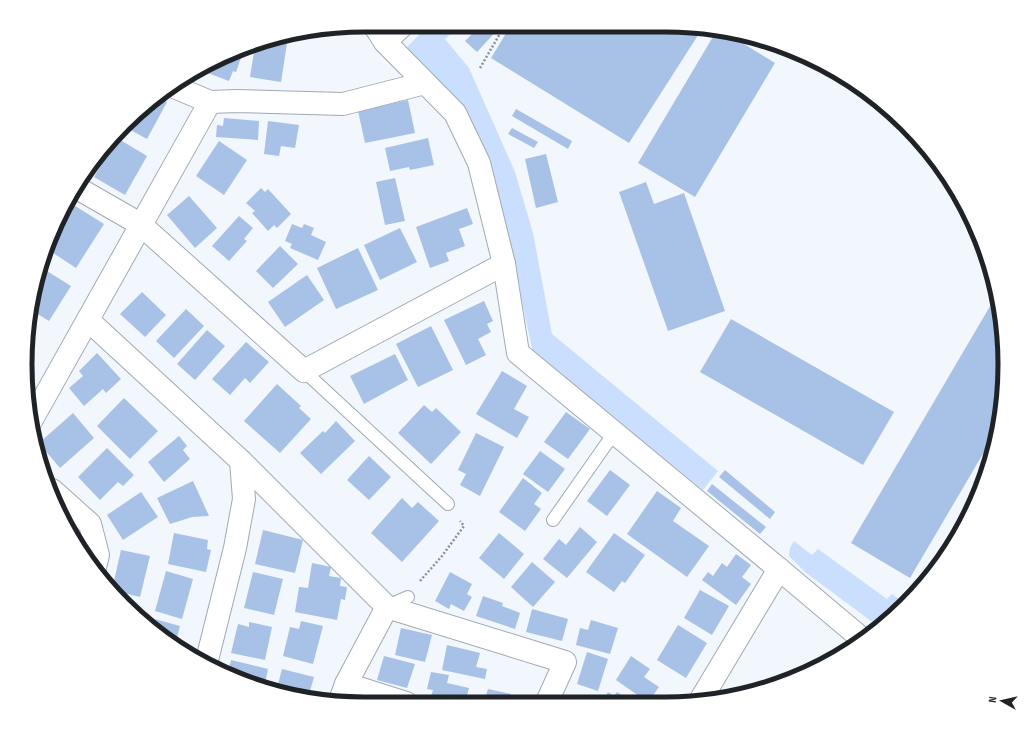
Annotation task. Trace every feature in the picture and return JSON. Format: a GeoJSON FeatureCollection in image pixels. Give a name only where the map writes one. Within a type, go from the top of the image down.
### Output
{"type":"FeatureCollection","features":[{"type":"Feature","properties":{"kind":"street"},"geometry":{"type":"LineString","coordinates":[[379,33],[455,113],[479,163],[504,264],[518,353],[858,635]]}},
{"type":"Feature","properties":{"kind":"street"},"geometry":{"type":"LineString","coordinates":[[179,89],[210,102],[236,100],[343,104],[425,83]]}},
{"type":"Feature","properties":{"kind":"street"},"geometry":{"type":"LineString","coordinates":[[36,414],[140,224],[210,102]]}},
{"type":"Feature","properties":{"kind":"street"},"geometry":{"type":"LineString","coordinates":[[82,190],[140,224],[304,371],[504,264]]}},
{"type":"Feature","properties":{"kind":"street"},"geometry":{"type":"LineString","coordinates":[[88,320],[241,461],[387,607],[565,662],[549,697]]}},
{"type":"Feature","properties":{"kind":"street"},"geometry":{"type":"LineString","coordinates":[[208,658],[235,548],[244,499],[241,461]]}},
{"type":"Feature","properties":{"kind":"street"},"geometry":{"type":"LineString","coordinates":[[59,496],[90,524],[98,555],[97,561]]}},
{"type":"Feature","properties":{"kind":"street"},"geometry":{"type":"LineString","coordinates":[[704,694],[779,569]]}},
{"type":"Feature","properties":{"kind":"street"},"geometry":{"type":"LineString","coordinates":[[368,697],[342,693],[387,607]]}},
{"type":"Feature","properties":{"kind":"lane"},"geometry":{"type":"LineString","coordinates":[[304,371],[448,504]]}},
{"type":"Feature","properties":{"kind":"lane"},"geometry":{"type":"LineString","coordinates":[[553,520],[614,432]]}},
{"type":"Feature","properties":{"kind":"lane"},"geometry":{"type":"LineString","coordinates":[[387,607],[408,596]]}},
{"type":"Feature","properties":{"kind":"path"},"geometry":{"type":"LineString","coordinates":[[480,68],[501,32]]}},
{"type":"Feature","properties":{"kind":"path"},"geometry":{"type":"LineString","coordinates":[[408,596],[442,556],[464,526],[448,504]]}},
{"type":"Feature","properties":{"kind":"shaded area"},"geometry":{"type":"Polygon","coordinates":[[[422,32],[452,32],[445,39],[469,68],[515,172],[533,233],[552,334],[718,471],[703,490],[533,353],[496,182],[479,136],[453,98],[404,50],[422,32]]]}},
{"type":"Feature","properties":{"kind":"shaded area"},"geometry":{"type":"Polygon","coordinates":[[[794,541],[812,555],[818,549],[887,599],[892,594],[901,600],[874,623],[805,572],[789,556],[790,548],[794,541]]]}},
{"type":"Feature","properties":{"kind":"building"},"geometry":{"type":"Polygon","coordinates":[[[474,32],[495,32],[477,52],[465,41],[474,32]]]}},
{"type":"Feature","properties":{"kind":"building"},"geometry":{"type":"Polygon","coordinates":[[[507,32],[666,32],[699,34],[629,143],[491,58],[507,32]]]}},
{"type":"Feature","properties":{"kind":"building"},"geometry":{"type":"Polygon","coordinates":[[[714,36],[746,42],[744,44],[775,63],[695,197],[638,163],[714,36]]]}},
{"type":"Feature","properties":{"kind":"building"},"geometry":{"type":"Polygon","coordinates":[[[287,41],[281,82],[250,77],[254,51],[287,41]]]}},
{"type":"Feature","properties":{"kind":"building"},"geometry":{"type":"Polygon","coordinates":[[[242,55],[236,72],[233,71],[229,81],[206,72],[242,55]]]}},
{"type":"Feature","properties":{"kind":"building"},"geometry":{"type":"Polygon","coordinates":[[[164,100],[167,102],[147,139],[129,129],[164,100]]]}},
{"type":"Feature","properties":{"kind":"building"},"geometry":{"type":"Polygon","coordinates":[[[408,100],[415,133],[365,143],[358,111],[408,100]]]}},
{"type":"Feature","properties":{"kind":"building"},"geometry":{"type":"Polygon","coordinates":[[[516,109],[572,141],[568,149],[512,116],[516,109]]]}},
{"type":"Feature","properties":{"kind":"building"},"geometry":{"type":"Polygon","coordinates":[[[224,118],[259,121],[258,140],[216,137],[217,125],[223,126],[224,118]]]}},
{"type":"Feature","properties":{"kind":"building"},"geometry":{"type":"Polygon","coordinates":[[[268,121],[299,125],[295,148],[281,146],[279,156],[264,154],[268,121]]]}},
{"type":"Feature","properties":{"kind":"building"},"geometry":{"type":"Polygon","coordinates":[[[512,128],[538,142],[534,148],[508,134],[512,128]]]}},
{"type":"Feature","properties":{"kind":"building"},"geometry":{"type":"Polygon","coordinates":[[[428,138],[434,165],[410,170],[409,167],[390,171],[385,148],[428,138]]]}},
{"type":"Feature","properties":{"kind":"building"},"geometry":{"type":"Polygon","coordinates":[[[120,140],[147,156],[125,195],[94,177],[108,154],[120,140]]]}},
{"type":"Feature","properties":{"kind":"building"},"geometry":{"type":"Polygon","coordinates":[[[219,141],[247,160],[224,195],[196,176],[219,141]]]}},
{"type":"Feature","properties":{"kind":"building"},"geometry":{"type":"Polygon","coordinates":[[[546,154],[558,202],[536,208],[525,159],[546,154]]]}},
{"type":"Feature","properties":{"kind":"building"},"geometry":{"type":"Polygon","coordinates":[[[395,178],[405,221],[385,225],[376,182],[395,178]]]}},
{"type":"Feature","properties":{"kind":"building"},"geometry":{"type":"Polygon","coordinates":[[[646,182],[654,204],[684,193],[725,311],[668,331],[619,192],[646,182]]]}},
{"type":"Feature","properties":{"kind":"building"},"geometry":{"type":"Polygon","coordinates":[[[261,188],[265,192],[268,189],[291,214],[277,228],[274,225],[268,231],[252,213],[255,211],[246,203],[261,188]]]}},
{"type":"Feature","properties":{"kind":"building"},"geometry":{"type":"Polygon","coordinates":[[[189,196],[217,228],[195,248],[167,215],[189,196]]]}},
{"type":"Feature","properties":{"kind":"building"},"geometry":{"type":"Polygon","coordinates":[[[73,205],[104,224],[76,268],[52,252],[57,237],[73,205]]]}},
{"type":"Feature","properties":{"kind":"building"},"geometry":{"type":"Polygon","coordinates":[[[467,208],[473,224],[459,229],[465,246],[446,253],[449,261],[430,268],[416,227],[467,208]]]}},
{"type":"Feature","properties":{"kind":"building"},"geometry":{"type":"Polygon","coordinates":[[[239,216],[253,228],[244,239],[247,241],[229,261],[212,246],[239,216]]]}},
{"type":"Feature","properties":{"kind":"building"},"geometry":{"type":"Polygon","coordinates":[[[292,224],[302,228],[304,224],[314,228],[311,235],[326,242],[318,260],[290,248],[292,244],[285,241],[292,224]]]}},
{"type":"Feature","properties":{"kind":"building"},"geometry":{"type":"Polygon","coordinates":[[[400,228],[417,262],[380,280],[364,245],[400,228]]]}},
{"type":"Feature","properties":{"kind":"building"},"geometry":{"type":"Polygon","coordinates":[[[280,246],[298,264],[273,288],[256,271],[280,246]]]}},
{"type":"Feature","properties":{"kind":"building"},"geometry":{"type":"Polygon","coordinates":[[[358,248],[378,290],[336,309],[317,268],[358,248]]]}},
{"type":"Feature","properties":{"kind":"building"},"geometry":{"type":"Polygon","coordinates":[[[46,270],[71,286],[49,321],[36,313],[46,270]]]}},
{"type":"Feature","properties":{"kind":"building"},"geometry":{"type":"Polygon","coordinates":[[[307,275],[324,300],[285,327],[268,302],[307,275]]]}},
{"type":"Feature","properties":{"kind":"building"},"geometry":{"type":"Polygon","coordinates":[[[142,292],[166,315],[145,337],[120,314],[142,292]]]}},
{"type":"Feature","properties":{"kind":"building"},"geometry":{"type":"Polygon","coordinates":[[[484,301],[493,321],[487,324],[491,332],[478,339],[486,355],[466,365],[444,320],[484,301]]]}},
{"type":"Feature","properties":{"kind":"building"},"geometry":{"type":"Polygon","coordinates":[[[992,302],[998,364],[995,408],[988,444],[910,578],[851,543],[992,302]]]}},
{"type":"Feature","properties":{"kind":"building"},"geometry":{"type":"Polygon","coordinates":[[[186,309],[204,326],[174,358],[156,341],[186,309]]]}},
{"type":"Feature","properties":{"kind":"building"},"geometry":{"type":"Polygon","coordinates":[[[731,319],[894,412],[863,465],[700,372],[731,319]]]}},
{"type":"Feature","properties":{"kind":"building"},"geometry":{"type":"Polygon","coordinates":[[[431,326],[453,370],[418,387],[396,344],[431,326]]]}},
{"type":"Feature","properties":{"kind":"building"},"geometry":{"type":"Polygon","coordinates":[[[207,330],[225,346],[195,380],[177,364],[207,330]]]}},
{"type":"Feature","properties":{"kind":"building"},"geometry":{"type":"Polygon","coordinates":[[[246,342],[269,362],[250,383],[245,378],[230,395],[212,379],[246,342]]]}},
{"type":"Feature","properties":{"kind":"building"},"geometry":{"type":"Polygon","coordinates":[[[97,353],[121,379],[106,393],[103,389],[84,406],[69,388],[83,376],[79,371],[97,353]]]}},
{"type":"Feature","properties":{"kind":"building"},"geometry":{"type":"Polygon","coordinates":[[[395,354],[408,380],[364,404],[350,376],[395,354]]]}},
{"type":"Feature","properties":{"kind":"building"},"geometry":{"type":"Polygon","coordinates":[[[502,371],[527,386],[514,409],[529,417],[517,438],[476,414],[502,371]]]}},
{"type":"Feature","properties":{"kind":"building"},"geometry":{"type":"Polygon","coordinates":[[[277,384],[301,406],[299,408],[311,419],[280,453],[244,421],[277,384]]]}},
{"type":"Feature","properties":{"kind":"building"},"geometry":{"type":"Polygon","coordinates":[[[124,398],[158,431],[130,459],[97,426],[124,398]]]}},
{"type":"Feature","properties":{"kind":"building"},"geometry":{"type":"Polygon","coordinates":[[[424,405],[432,412],[436,408],[461,432],[431,464],[398,433],[424,405]]]}},
{"type":"Feature","properties":{"kind":"building"},"geometry":{"type":"Polygon","coordinates":[[[566,412],[590,429],[568,459],[544,442],[566,412]]]}},
{"type":"Feature","properties":{"kind":"building"},"geometry":{"type":"Polygon","coordinates":[[[73,413],[94,438],[60,468],[42,447],[41,441],[73,413]]]}},
{"type":"Feature","properties":{"kind":"building"},"geometry":{"type":"Polygon","coordinates":[[[336,421],[355,441],[321,474],[300,453],[323,431],[325,433],[336,421]]]}},
{"type":"Feature","properties":{"kind":"building"},"geometry":{"type":"Polygon","coordinates":[[[476,433],[504,447],[480,496],[460,485],[466,474],[458,470],[476,433]]]}},
{"type":"Feature","properties":{"kind":"building"},"geometry":{"type":"Polygon","coordinates":[[[179,436],[187,446],[183,450],[190,459],[164,482],[148,462],[179,436]]]}},
{"type":"Feature","properties":{"kind":"building"},"geometry":{"type":"Polygon","coordinates":[[[107,448],[134,475],[123,486],[118,482],[100,500],[78,477],[107,448]]]}},
{"type":"Feature","properties":{"kind":"building"},"geometry":{"type":"Polygon","coordinates":[[[540,451],[565,469],[548,492],[523,474],[540,451]]]}},
{"type":"Feature","properties":{"kind":"building"},"geometry":{"type":"Polygon","coordinates":[[[369,456],[391,477],[369,500],[347,480],[369,456]]]}},
{"type":"Feature","properties":{"kind":"building"},"geometry":{"type":"Polygon","coordinates":[[[610,470],[630,485],[607,516],[587,501],[610,470]]]}},
{"type":"Feature","properties":{"kind":"building"},"geometry":{"type":"Polygon","coordinates":[[[725,470],[775,512],[770,519],[719,477],[725,470]]]}},
{"type":"Feature","properties":{"kind":"building"},"geometry":{"type":"Polygon","coordinates":[[[523,478],[542,493],[534,504],[541,509],[525,531],[499,512],[523,478]]]}},
{"type":"Feature","properties":{"kind":"building"},"geometry":{"type":"Polygon","coordinates":[[[193,481],[209,516],[192,517],[170,524],[157,498],[193,481]]]}},
{"type":"Feature","properties":{"kind":"building"},"geometry":{"type":"Polygon","coordinates":[[[712,484],[766,527],[760,534],[707,491],[712,484]]]}},
{"type":"Feature","properties":{"kind":"building"},"geometry":{"type":"Polygon","coordinates":[[[657,491],[681,508],[673,521],[709,546],[687,577],[627,534],[657,491]]]}},
{"type":"Feature","properties":{"kind":"building"},"geometry":{"type":"Polygon","coordinates":[[[141,492],[158,517],[123,540],[107,515],[141,492]]]}},
{"type":"Feature","properties":{"kind":"building"},"geometry":{"type":"Polygon","coordinates":[[[402,498],[412,508],[418,502],[439,521],[402,562],[371,533],[402,498]]]}},
{"type":"Feature","properties":{"kind":"building"},"geometry":{"type":"Polygon","coordinates":[[[580,527],[597,542],[567,578],[543,559],[559,539],[566,545],[580,527]]]}},
{"type":"Feature","properties":{"kind":"building"},"geometry":{"type":"Polygon","coordinates":[[[263,530],[303,540],[295,573],[255,564],[263,530]]]}},
{"type":"Feature","properties":{"kind":"building"},"geometry":{"type":"Polygon","coordinates":[[[174,533],[208,540],[207,549],[211,550],[206,572],[168,564],[174,533]]]}},
{"type":"Feature","properties":{"kind":"building"},"geometry":{"type":"Polygon","coordinates":[[[499,533],[524,554],[504,579],[479,558],[499,533]]]}},
{"type":"Feature","properties":{"kind":"building"},"geometry":{"type":"Polygon","coordinates":[[[614,533],[645,555],[625,583],[622,581],[614,592],[586,572],[614,533]]]}},
{"type":"Feature","properties":{"kind":"building"},"geometry":{"type":"Polygon","coordinates":[[[121,550],[150,556],[140,597],[123,593],[114,582],[121,550]]]}},
{"type":"Feature","properties":{"kind":"building"},"geometry":{"type":"Polygon","coordinates":[[[736,554],[751,565],[742,577],[751,584],[736,605],[702,580],[708,572],[713,576],[722,563],[727,567],[736,554]]]}},
{"type":"Feature","properties":{"kind":"building"},"geometry":{"type":"Polygon","coordinates":[[[532,562],[555,582],[533,607],[511,587],[532,562]]]}},
{"type":"Feature","properties":{"kind":"building"},"geometry":{"type":"Polygon","coordinates":[[[312,563],[331,567],[329,576],[341,578],[340,586],[347,587],[345,600],[341,599],[337,620],[295,612],[299,587],[308,588],[312,563]]]}},
{"type":"Feature","properties":{"kind":"building"},"geometry":{"type":"Polygon","coordinates":[[[166,571],[193,579],[182,619],[155,611],[166,571]]]}},
{"type":"Feature","properties":{"kind":"building"},"geometry":{"type":"Polygon","coordinates":[[[253,572],[283,579],[274,615],[244,608],[253,572]]]}},
{"type":"Feature","properties":{"kind":"building"},"geometry":{"type":"Polygon","coordinates":[[[450,572],[472,584],[467,594],[472,597],[464,611],[451,604],[449,609],[435,601],[450,572]]]}},
{"type":"Feature","properties":{"kind":"building"},"geometry":{"type":"Polygon","coordinates":[[[700,590],[729,606],[712,635],[684,618],[700,590]]]}},
{"type":"Feature","properties":{"kind":"building"},"geometry":{"type":"Polygon","coordinates":[[[483,596],[503,603],[502,606],[520,613],[515,629],[476,616],[483,596]]]}},
{"type":"Feature","properties":{"kind":"building"},"geometry":{"type":"Polygon","coordinates":[[[532,609],[568,619],[562,641],[526,632],[532,609]]]}},
{"type":"Feature","properties":{"kind":"building"},"geometry":{"type":"Polygon","coordinates":[[[151,619],[180,626],[177,639],[162,628],[151,619]]]}},
{"type":"Feature","properties":{"kind":"building"},"geometry":{"type":"Polygon","coordinates":[[[591,620],[618,628],[610,654],[576,645],[580,628],[588,630],[591,620]]]}},
{"type":"Feature","properties":{"kind":"building"},"geometry":{"type":"Polygon","coordinates":[[[301,621],[323,626],[313,664],[283,656],[290,627],[299,629],[301,621]]]}},
{"type":"Feature","properties":{"kind":"building"},"geometry":{"type":"Polygon","coordinates":[[[249,622],[272,627],[265,660],[231,653],[238,624],[249,627],[249,622]]]}},
{"type":"Feature","properties":{"kind":"building"},"geometry":{"type":"Polygon","coordinates":[[[678,625],[707,643],[686,678],[657,660],[678,625]]]}},
{"type":"Feature","properties":{"kind":"building"},"geometry":{"type":"Polygon","coordinates":[[[401,628],[432,635],[425,662],[395,655],[401,628]]]}},
{"type":"Feature","properties":{"kind":"building"},"geometry":{"type":"Polygon","coordinates":[[[447,645],[480,653],[476,667],[487,669],[485,679],[442,670],[447,645]]]}},
{"type":"Feature","properties":{"kind":"building"},"geometry":{"type":"Polygon","coordinates":[[[587,652],[608,659],[598,691],[577,684],[587,652]]]}},
{"type":"Feature","properties":{"kind":"building"},"geometry":{"type":"Polygon","coordinates":[[[384,656],[415,664],[407,688],[377,680],[384,656]]]}},
{"type":"Feature","properties":{"kind":"building"},"geometry":{"type":"Polygon","coordinates":[[[631,656],[650,669],[644,677],[659,687],[652,697],[640,697],[616,680],[631,656]]]}},
{"type":"Feature","properties":{"kind":"building"},"geometry":{"type":"Polygon","coordinates":[[[231,660],[268,669],[265,682],[229,668],[231,660]]]}},
{"type":"Feature","properties":{"kind":"building"},"geometry":{"type":"Polygon","coordinates":[[[282,669],[314,677],[310,692],[278,686],[282,669]]]}},
{"type":"Feature","properties":{"kind":"building"},"geometry":{"type":"Polygon","coordinates":[[[431,672],[449,675],[447,683],[469,688],[467,697],[431,697],[433,690],[427,689],[431,672]]]}},
{"type":"Feature","properties":{"kind":"building"},"geometry":{"type":"Polygon","coordinates":[[[488,689],[511,694],[510,697],[486,697],[488,689]]]}},
{"type":"Feature","properties":{"kind":"building"},"geometry":{"type":"Polygon","coordinates":[[[608,692],[614,696],[617,692],[624,697],[605,697],[608,692]]]}}]}
